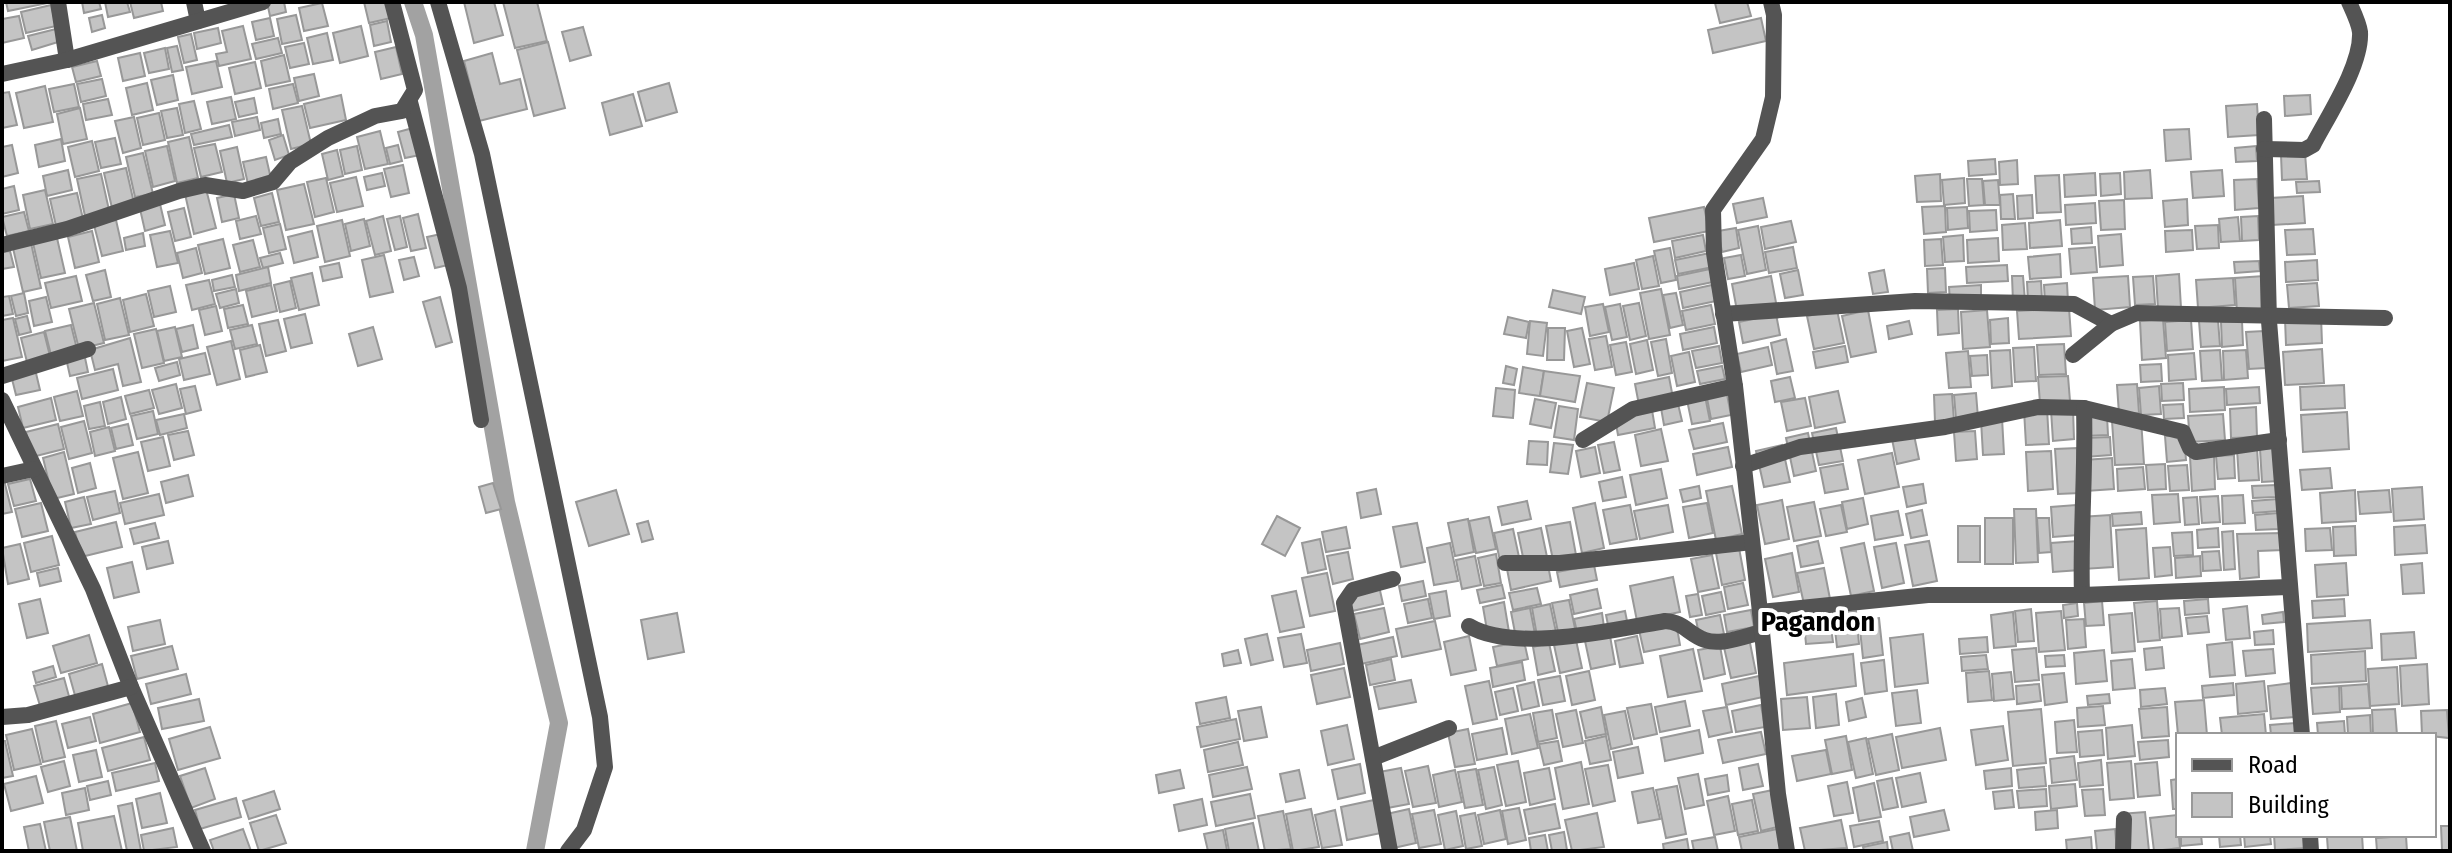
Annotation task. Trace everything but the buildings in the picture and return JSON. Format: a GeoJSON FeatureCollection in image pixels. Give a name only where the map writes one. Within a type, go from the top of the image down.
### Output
{"type":"FeatureCollection","features":[{"type":"Feature","properties":{"kind":"street"},"geometry":{"type":"LineString","coordinates":[[58,2],[67,60]]}},
{"type":"Feature","properties":{"kind":"street"},"geometry":{"type":"LineString","coordinates":[[194,2],[198,21]]}},
{"type":"Feature","properties":{"kind":"street"},"geometry":{"type":"LineString","coordinates":[[2,74],[67,60],[263,2]]}},
{"type":"Feature","properties":{"kind":"street"},"geometry":{"type":"LineString","coordinates":[[2,245],[67,229],[179,191],[205,185],[243,191],[273,182],[290,162],[328,138],[375,116],[402,111],[415,90],[392,2]]}},
{"type":"Feature","properties":{"kind":"street"},"geometry":{"type":"LineString","coordinates":[[438,2],[482,154],[600,717],[605,767],[584,830],[568,851]]}},
{"type":"Feature","properties":{"kind":"street"},"geometry":{"type":"LineString","coordinates":[[1771,2],[1774,15],[1773,97],[1763,139],[1713,210],[1714,253],[1735,386],[1787,851]]}},
{"type":"Feature","properties":{"kind":"street"},"geometry":{"type":"LineString","coordinates":[[2264,149],[2304,150],[2313,145],[2350,72],[2358,44],[2360,32],[2349,2]]}},
{"type":"Feature","properties":{"kind":"street"},"geometry":{"type":"LineString","coordinates":[[410,102],[459,288],[481,420]]}},
{"type":"Feature","properties":{"kind":"street"},"geometry":{"type":"LineString","coordinates":[[2264,119],[2269,315],[2302,733]]}},
{"type":"Feature","properties":{"kind":"street"},"geometry":{"type":"LineString","coordinates":[[1723,314],[1915,301],[2074,304],[2111,324]]}},
{"type":"Feature","properties":{"kind":"street"},"geometry":{"type":"LineString","coordinates":[[2073,355],[2111,324],[2128,315],[2150,312],[2385,318]]}},
{"type":"Feature","properties":{"kind":"street"},"geometry":{"type":"LineString","coordinates":[[2,376],[88,349]]}},
{"type":"Feature","properties":{"kind":"street"},"geometry":{"type":"LineString","coordinates":[[1583,440],[1633,409],[1735,386]]}},
{"type":"Feature","properties":{"kind":"street"},"geometry":{"type":"LineString","coordinates":[[2,400],[93,589],[131,687],[203,851]]}},
{"type":"Feature","properties":{"kind":"street"},"geometry":{"type":"LineString","coordinates":[[1743,466],[1800,447],[1945,427],[2038,407],[2084,408],[2183,432],[2190,448],[2196,452],[2279,440]]}},
{"type":"Feature","properties":{"kind":"street"},"geometry":{"type":"LineString","coordinates":[[2082,595],[2080,523],[2086,450],[2084,408]]}},
{"type":"Feature","properties":{"kind":"street"},"geometry":{"type":"LineString","coordinates":[[2,476],[34,469]]}},
{"type":"Feature","properties":{"kind":"street"},"geometry":{"type":"LineString","coordinates":[[1505,563],[1560,563],[1752,542]]}},
{"type":"Feature","properties":{"kind":"street"},"geometry":{"type":"LineString","coordinates":[[1390,851],[1344,603],[1353,590],[1393,579]]}},
{"type":"Feature","properties":{"kind":"street"},"geometry":{"type":"LineString","coordinates":[[1760,612],[1928,595],[2082,595],[2290,587]]}},
{"type":"Feature","properties":{"kind":"street"},"geometry":{"type":"LineString","coordinates":[[1469,626],[1493,637],[1579,636],[1665,621],[1680,622],[1696,635],[1715,642],[1762,632]]}},
{"type":"Feature","properties":{"kind":"street"},"geometry":{"type":"LineString","coordinates":[[2,717],[28,715],[131,687]]}},
{"type":"Feature","properties":{"kind":"street"},"geometry":{"type":"LineString","coordinates":[[1373,758],[1449,728]]}},
{"type":"Feature","properties":{"kind":"street"},"geometry":{"type":"LineString","coordinates":[[2123,851],[2124,819]]}},
{"type":"Feature","properties":{"kind":"waterway"},"geometry":{"type":"LineString","coordinates":[[413,2],[424,35],[506,502],[559,723],[535,851]]}},
{"type":"Feature","properties":{"kind":"district","name":"Pagandon"},"geometry":{"type":"Point","coordinates":[1818,621]}}]}
